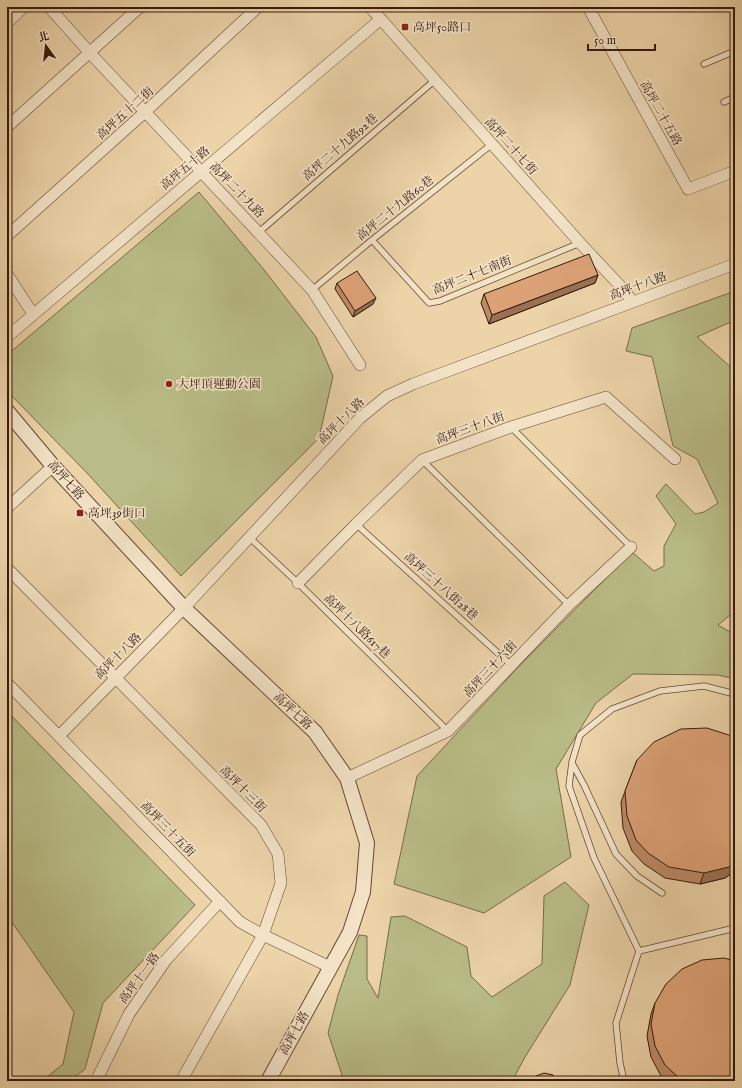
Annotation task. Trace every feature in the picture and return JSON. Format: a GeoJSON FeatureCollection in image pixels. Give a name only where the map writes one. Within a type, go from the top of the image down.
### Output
{"type":"FeatureCollection","features":[{"type":"Feature","properties":{"kind":"street"},"geometry":{"type":"LineString","coordinates":[[7,23],[24,7]]}},
{"type":"Feature","properties":{"kind":"street","name":"高坪二十九路"},"geometry":{"type":"LineString","coordinates":[[49,7],[90,53],[312,290],[360,365]]}},
{"type":"Feature","properties":{"kind":"street"},"geometry":{"type":"LineString","coordinates":[[7,127],[140,7]]}},
{"type":"Feature","properties":{"kind":"street","name":"高坪五十二街"},"geometry":{"type":"LineString","coordinates":[[7,236],[146,112],[258,7]]}},
{"type":"Feature","properties":{"kind":"street","name":"高坪二十七街"},"geometry":{"type":"LineString","coordinates":[[370,7],[580,243],[625,291],[632,302]]}},
{"type":"Feature","properties":{"kind":"street","name":"高坪二十五路"},"geometry":{"type":"LineString","coordinates":[[588,7],[688,189],[735,171]]}},
{"type":"Feature","properties":{"kind":"street","name":"高坪五十路"},"geometry":{"type":"LineString","coordinates":[[7,337],[381,19]]}},
{"type":"Feature","properties":{"kind":"street","name":"高坪十八路"},"geometry":{"type":"LineString","coordinates":[[59,736],[184,608],[360,418],[386,396],[413,384],[735,264]]}},
{"type":"Feature","properties":{"kind":"street"},"geometry":{"type":"LineString","coordinates":[[7,274],[33,314]]}},
{"type":"Feature","properties":{"kind":"street","name":"高坪三十八街"},"geometry":{"type":"LineString","coordinates":[[298,583],[422,460],[511,427],[606,397],[675,459]]}},
{"type":"Feature","properties":{"kind":"street","name":"高坪七路"},"geometry":{"type":"LineString","coordinates":[[7,411],[53,466],[184,608],[315,732],[347,778],[367,843],[362,892],[350,932],[268,1081]]}},
{"type":"Feature","properties":{"kind":"street"},"geometry":{"type":"LineString","coordinates":[[7,508],[53,466]]}},
{"type":"Feature","properties":{"kind":"street","name":"高坪三十六街"},"geometry":{"type":"LineString","coordinates":[[347,778],[448,731],[569,605],[631,547]]}},
{"type":"Feature","properties":{"kind":"street","name":"高坪十三街"},"geometry":{"type":"LineString","coordinates":[[7,568],[261,825],[278,854],[281,883],[263,935],[181,1081]]}},
{"type":"Feature","properties":{"kind":"street","name":"高坪三十五街"},"geometry":{"type":"LineString","coordinates":[[7,683],[240,922],[263,935],[330,967]]}},
{"type":"Feature","properties":{"kind":"street","name":"高坪十一路"},"geometry":{"type":"LineString","coordinates":[[96,1081],[129,1014],[166,960],[220,901]]}},
{"type":"Feature","properties":{"kind":"lane"},"geometry":{"type":"LineString","coordinates":[[704,64],[735,51]]}},
{"type":"Feature","properties":{"kind":"lane","name":"高坪二十九路92巷"},"geometry":{"type":"LineString","coordinates":[[259,232],[435,80]]}},
{"type":"Feature","properties":{"kind":"lane"},"geometry":{"type":"LineString","coordinates":[[724,102],[735,97]]}},
{"type":"Feature","properties":{"kind":"lane","name":"高坪二十九路60巷"},"geometry":{"type":"LineString","coordinates":[[312,290],[492,144]]}},
{"type":"Feature","properties":{"kind":"lane","name":"高坪二十七南街"},"geometry":{"type":"LineString","coordinates":[[372,240],[429,303],[440,301],[580,243]]}},
{"type":"Feature","properties":{"kind":"lane"},"geometry":{"type":"LineString","coordinates":[[511,427],[631,547]]}},
{"type":"Feature","properties":{"kind":"lane"},"geometry":{"type":"LineString","coordinates":[[422,460],[569,605]]}},
{"type":"Feature","properties":{"kind":"lane","name":"高坪三十八街28巷"},"geometry":{"type":"LineString","coordinates":[[356,524],[511,665]]}},
{"type":"Feature","properties":{"kind":"lane","name":"高坪十八路617巷"},"geometry":{"type":"LineString","coordinates":[[249,537],[298,583],[448,731]]}},
{"type":"Feature","properties":{"kind":"lane"},"geometry":{"type":"LineString","coordinates":[[624,1081],[620,1063],[616,1023],[639,951],[594,858],[569,786],[572,762],[580,735],[612,709],[660,691],[704,686],[735,694]]}},
{"type":"Feature","properties":{"kind":"lane"},"geometry":{"type":"LineString","coordinates":[[572,762],[616,854],[637,876],[662,893]]}},
{"type":"Feature","properties":{"kind":"lane"},"geometry":{"type":"LineString","coordinates":[[639,951],[735,929]]}},
{"type":"Feature","properties":{"kind":"green space","name":"大坪頂運動公園"},"geometry":{"type":"Polygon","coordinates":[[[199,192],[265,271],[316,337],[333,376],[319,438],[181,576],[87,473],[7,391],[7,355],[199,192]]]}},
{"type":"Feature","properties":{"kind":"green space"},"geometry":{"type":"Polygon","coordinates":[[[735,291],[735,320],[697,337],[735,371],[735,611],[718,625],[735,635],[735,679],[718,675],[633,674],[596,703],[556,769],[571,857],[484,913],[394,884],[417,776],[523,662],[632,552],[654,571],[664,566],[664,546],[676,524],[656,496],[666,484],[695,514],[704,512],[718,503],[697,459],[673,446],[652,357],[626,351],[632,328],[735,291]]]}},
{"type":"Feature","properties":{"kind":"green space"},"geometry":{"type":"Polygon","coordinates":[[[7,711],[195,905],[103,1003],[85,1069],[69,1081],[42,1081],[63,1064],[74,1012],[7,915],[7,711]]]}},
{"type":"Feature","properties":{"kind":"green space"},"geometry":{"type":"Polygon","coordinates":[[[565,882],[589,905],[570,985],[525,1057],[512,1081],[344,1081],[328,1033],[338,995],[359,935],[367,936],[367,979],[378,998],[391,917],[405,916],[467,947],[471,976],[492,997],[542,964],[544,896],[565,882]]]}},
{"type":"Feature","properties":{"kind":"building"},"geometry":{"type":"Polygon","coordinates":[[[589,254],[598,275],[492,315],[484,294],[589,254]]]}},
{"type":"Feature","properties":{"kind":"building"},"geometry":{"type":"Polygon","coordinates":[[[357,271],[376,298],[355,311],[337,283],[357,271]]]}},
{"type":"Feature","properties":{"kind":"building"},"geometry":{"type":"Polygon","coordinates":[[[707,728],[735,737],[735,862],[729,867],[704,873],[669,867],[648,853],[636,840],[627,816],[625,791],[637,760],[654,742],[681,729],[707,728]]]}},
{"type":"Feature","properties":{"kind":"building"},"geometry":{"type":"Polygon","coordinates":[[[724,958],[735,961],[735,1081],[683,1081],[665,1065],[655,1046],[651,1024],[655,1003],[666,984],[682,969],[702,960],[724,958]]]}},
{"type":"Feature","properties":{"kind":"building"},"geometry":{"type":"Polygon","coordinates":[[[544,1073],[553,1075],[557,1081],[533,1081],[536,1076],[544,1073]]]}},
{"type":"Feature","properties":{"kind":"place","name":"高坪50路口"},"geometry":{"type":"Point","coordinates":[405,27]}},
{"type":"Feature","properties":{"kind":"place","name":"大坪頂運動公園"},"geometry":{"type":"Point","coordinates":[169,384]}},
{"type":"Feature","properties":{"kind":"place","name":"高坪39街口"},"geometry":{"type":"Point","coordinates":[80,513]}}]}
